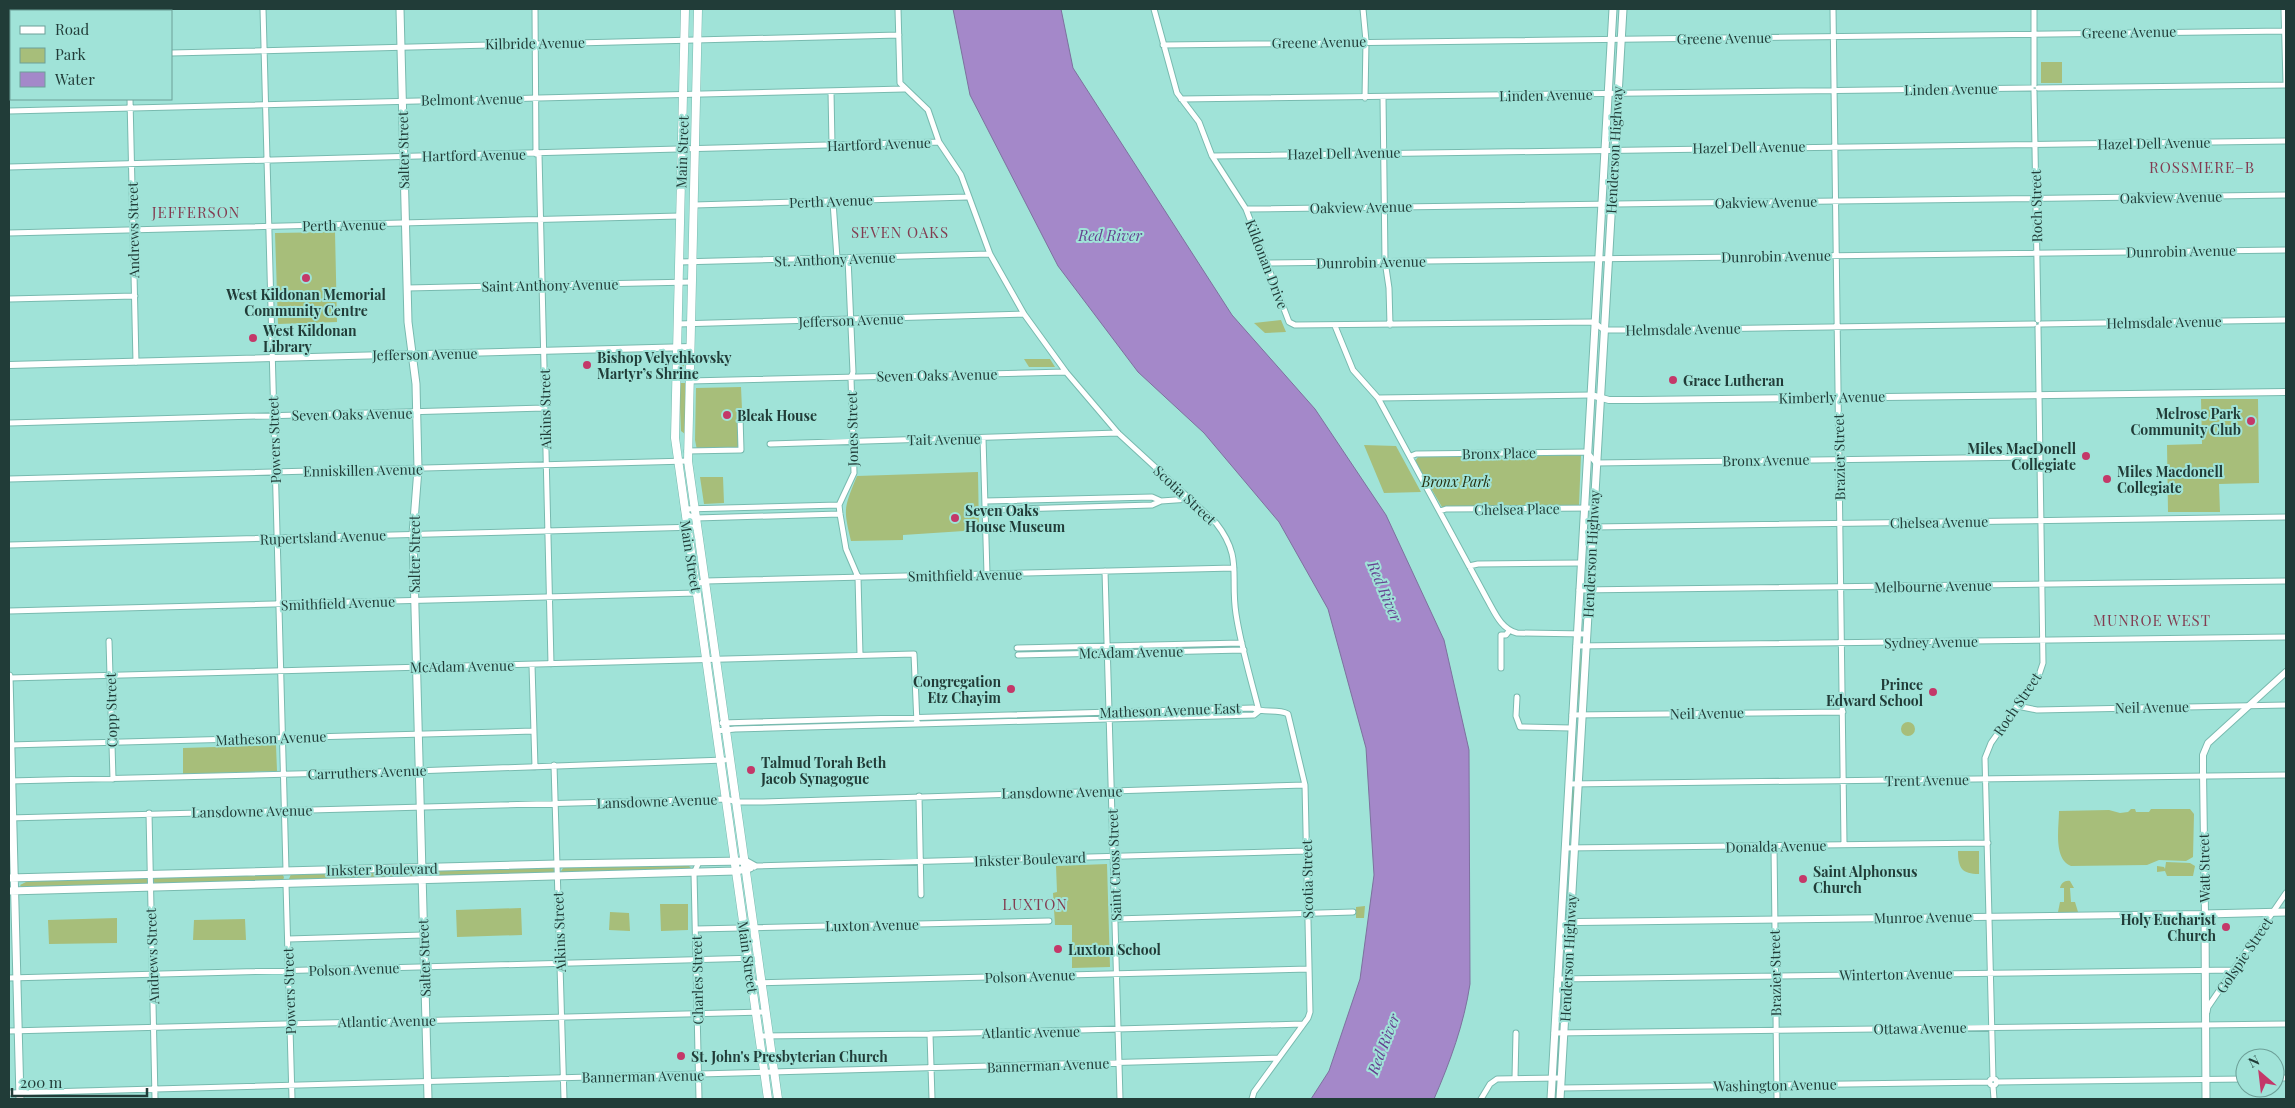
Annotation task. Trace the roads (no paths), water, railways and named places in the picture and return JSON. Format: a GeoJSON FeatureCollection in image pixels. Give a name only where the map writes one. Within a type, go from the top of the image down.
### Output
{"type":"FeatureCollection","features":[{"type":"Feature","properties":{"kind":"main road","name":"Salter Street"},"geometry":{"type":"LineString","coordinates":[[400,9],[407,288],[411,354],[416,384],[418,469],[417,494],[413,514],[414,601],[428,1099]]}},
{"type":"Feature","properties":{"kind":"main road","name":"Main Street"},"geometry":{"type":"LineString","coordinates":[[685,9],[686,40],[675,426],[678,462],[716,727],[723,760],[726,799],[768,1099]]}},
{"type":"Feature","properties":{"kind":"main road","name":"Main Street"},"geometry":{"type":"LineString","coordinates":[[698,9],[699,40],[687,451],[737,802],[748,866],[758,958],[778,1099]]}},
{"type":"Feature","properties":{"kind":"main road","name":"Henderson Highway"},"geometry":{"type":"LineString","coordinates":[[1551,1099],[1613,9]]}},
{"type":"Feature","properties":{"kind":"main road","name":"Henderson Highway"},"geometry":{"type":"LineString","coordinates":[[1560,1099],[1623,9]]}},
{"type":"Feature","properties":{"kind":"main road"},"geometry":{"type":"LineString","coordinates":[[681,194],[685,201],[694,205]]}},
{"type":"Feature","properties":{"kind":"main road"},"geometry":{"type":"LineString","coordinates":[[680,216],[688,219],[694,226]]}},
{"type":"Feature","properties":{"kind":"main road"},"geometry":{"type":"LineString","coordinates":[[675,426],[682,435],[688,435]]}},
{"type":"Feature","properties":{"kind":"main road"},"geometry":{"type":"LineString","coordinates":[[9,677],[11,891],[17,978],[20,1096]]}},
{"type":"Feature","properties":{"kind":"main road"},"geometry":{"type":"LineString","coordinates":[[1571,728],[1581,728]]}},
{"type":"Feature","properties":{"kind":"main road","name":"Inkster Boulevard"},"geometry":{"type":"LineString","coordinates":[[11,878],[557,864],[735,862],[748,866]]}},
{"type":"Feature","properties":{"kind":"main road","name":"Inkster Boulevard"},"geometry":{"type":"LineString","coordinates":[[11,891],[694,873],[736,871],[748,866]]}},
{"type":"Feature","properties":{"kind":"main road","name":"Munroe Avenue"},"geometry":{"type":"LineString","coordinates":[[2205,914],[2286,912]]}},
{"type":"Feature","properties":{"kind":"main road","name":"Watt Street"},"geometry":{"type":"LineString","coordinates":[[2205,914],[2206,1099]]}},
{"type":"Feature","properties":{"kind":"street","name":"Powers Street"},"geometry":{"type":"LineString","coordinates":[[263,9],[286,870]]}},
{"type":"Feature","properties":{"kind":"street","name":"Aikins Street"},"geometry":{"type":"LineString","coordinates":[[535,9],[535,98],[544,352],[551,664]]}},
{"type":"Feature","properties":{"kind":"street"},"geometry":{"type":"LineString","coordinates":[[898,9],[899,80],[904,89]]}},
{"type":"Feature","properties":{"kind":"street","name":"Kildonan Drive"},"geometry":{"type":"LineString","coordinates":[[1154,9],[1162,45],[1177,93],[1199,122],[1212,156],[1246,209],[1289,322],[1296,326],[1335,326]]}},
{"type":"Feature","properties":{"kind":"street"},"geometry":{"type":"LineString","coordinates":[[1363,9],[1366,41],[1364,98]]}},
{"type":"Feature","properties":{"kind":"street","name":"Brazier Street"},"geometry":{"type":"LineString","coordinates":[[1833,9],[1834,201],[1844,844]]}},
{"type":"Feature","properties":{"kind":"street","name":"Roch Street"},"geometry":{"type":"LineString","coordinates":[[1994,1099],[1991,916],[1985,758],[1991,743],[2018,706],[2042,668],[2034,9]]}},
{"type":"Feature","properties":{"kind":"street"},"geometry":{"type":"LineString","coordinates":[[2284,9],[2286,84]]}},
{"type":"Feature","properties":{"kind":"street","name":"Greene Avenue"},"geometry":{"type":"LineString","coordinates":[[1162,45],[2285,31]]}},
{"type":"Feature","properties":{"kind":"street","name":"Kilbride Avenue"},"geometry":{"type":"LineString","coordinates":[[172,52],[899,35]]}},
{"type":"Feature","properties":{"kind":"street","name":"Linden Avenue"},"geometry":{"type":"LineString","coordinates":[[1181,99],[2286,84]]}},
{"type":"Feature","properties":{"kind":"street","name":"Belmont Avenue"},"geometry":{"type":"LineString","coordinates":[[9,111],[904,89]]}},
{"type":"Feature","properties":{"kind":"street","name":"Scotia Street"},"geometry":{"type":"LineString","coordinates":[[904,89],[928,110],[939,142],[958,171],[990,254],[1024,314],[1066,372],[1118,433],[1222,531],[1231,547],[1236,612],[1260,711],[1283,711],[1288,714],[1306,785],[1310,1012],[1254,1092],[1252,1099]]}},
{"type":"Feature","properties":{"kind":"street"},"geometry":{"type":"LineString","coordinates":[[831,91],[832,146]]}},
{"type":"Feature","properties":{"kind":"street"},"geometry":{"type":"LineString","coordinates":[[1383,97],[1385,262],[1389,288],[1390,325]]}},
{"type":"Feature","properties":{"kind":"street","name":"Andrews Street"},"geometry":{"type":"LineString","coordinates":[[130,100],[136,362]]}},
{"type":"Feature","properties":{"kind":"street","name":"Hazel Dell Avenue"},"geometry":{"type":"LineString","coordinates":[[1212,156],[1384,152],[2286,141]]}},
{"type":"Feature","properties":{"kind":"street","name":"Hartford Avenue"},"geometry":{"type":"LineString","coordinates":[[9,167],[939,142]]}},
{"type":"Feature","properties":{"kind":"street","name":"Oakview Avenue"},"geometry":{"type":"LineString","coordinates":[[1246,209],[2286,195]]}},
{"type":"Feature","properties":{"kind":"street","name":"Perth Avenue"},"geometry":{"type":"LineString","coordinates":[[694,205],[967,197]]}},
{"type":"Feature","properties":{"kind":"street"},"geometry":{"type":"LineString","coordinates":[[833,202],[837,258]]}},
{"type":"Feature","properties":{"kind":"street","name":"Perth Avenue"},"geometry":{"type":"LineString","coordinates":[[9,233],[680,216]]}},
{"type":"Feature","properties":{"kind":"street","name":"Dunrobin Avenue"},"geometry":{"type":"LineString","coordinates":[[1265,263],[2286,250]]}},
{"type":"Feature","properties":{"kind":"street","name":"St. Anthony Avenue"},"geometry":{"type":"LineString","coordinates":[[679,262],[990,254]]}},
{"type":"Feature","properties":{"kind":"street","name":"Jones Street"},"geometry":{"type":"LineString","coordinates":[[848,258],[852,320],[853,372],[851,378],[854,473],[840,505],[840,514],[846,549],[858,577],[860,655]]}},
{"type":"Feature","properties":{"kind":"street","name":"Saint Anthony Avenue"},"geometry":{"type":"LineString","coordinates":[[407,288],[692,282]]}},
{"type":"Feature","properties":{"kind":"street"},"geometry":{"type":"LineString","coordinates":[[9,299],[135,296]]}},
{"type":"Feature","properties":{"kind":"street","name":"Jefferson Avenue"},"geometry":{"type":"LineString","coordinates":[[678,324],[1024,314]]}},
{"type":"Feature","properties":{"kind":"street","name":"Helmsdale Avenue"},"geometry":{"type":"LineString","coordinates":[[1604,330],[2286,320]]}},
{"type":"Feature","properties":{"kind":"street"},"geometry":{"type":"LineString","coordinates":[[1586,634],[1517,633],[1509,631],[1487,599],[1378,398],[1353,370],[1335,326],[1595,322],[1604,330]]}},
{"type":"Feature","properties":{"kind":"street","name":"Jefferson Avenue"},"geometry":{"type":"LineString","coordinates":[[9,366],[691,347]]}},
{"type":"Feature","properties":{"kind":"street","name":"Seven Oaks Avenue"},"geometry":{"type":"LineString","coordinates":[[689,382],[1066,372]]}},
{"type":"Feature","properties":{"kind":"street","name":"Kimberly Avenue"},"geometry":{"type":"LineString","coordinates":[[1378,398],[1591,395],[1600,398],[1651,400],[2286,392]]}},
{"type":"Feature","properties":{"kind":"street","name":"Seven Oaks Avenue"},"geometry":{"type":"LineString","coordinates":[[9,423],[545,408]]}},
{"type":"Feature","properties":{"kind":"street"},"geometry":{"type":"LineString","coordinates":[[687,451],[741,450],[740,416]]}},
{"type":"Feature","properties":{"kind":"street","name":"Tait Avenue"},"geometry":{"type":"LineString","coordinates":[[770,444],[1118,433]]}},
{"type":"Feature","properties":{"kind":"street"},"geometry":{"type":"LineString","coordinates":[[983,438],[987,574]]}},
{"type":"Feature","properties":{"kind":"street"},"geometry":{"type":"LineString","coordinates":[[1587,452],[1596,463]]}},
{"type":"Feature","properties":{"kind":"street","name":"Bronx Place"},"geometry":{"type":"LineString","coordinates":[[1411,456],[1425,454],[1587,452]]}},
{"type":"Feature","properties":{"kind":"street","name":"Bronx Avenue"},"geometry":{"type":"LineString","coordinates":[[1596,463],[2040,457]]}},
{"type":"Feature","properties":{"kind":"street","name":"Enniskillen Avenue"},"geometry":{"type":"LineString","coordinates":[[9,479],[688,461]]}},
{"type":"Feature","properties":{"kind":"street"},"geometry":{"type":"LineString","coordinates":[[985,501],[1152,497],[1162,501]]}},
{"type":"Feature","properties":{"kind":"street"},"geometry":{"type":"LineString","coordinates":[[985,510],[1152,505],[1162,501],[1190,499]]}},
{"type":"Feature","properties":{"kind":"street"},"geometry":{"type":"LineString","coordinates":[[685,512],[695,508],[840,505]]}},
{"type":"Feature","properties":{"kind":"street","name":"Chelsea Place"},"geometry":{"type":"LineString","coordinates":[[1440,511],[1595,508]]}},
{"type":"Feature","properties":{"kind":"street"},"geometry":{"type":"LineString","coordinates":[[685,512],[696,518],[840,514]]}},
{"type":"Feature","properties":{"kind":"street","name":"Chelsea Avenue"},"geometry":{"type":"LineString","coordinates":[[1593,527],[2286,517]]}},
{"type":"Feature","properties":{"kind":"street","name":"Rupertsland Avenue"},"geometry":{"type":"LineString","coordinates":[[9,545],[698,527]]}},
{"type":"Feature","properties":{"kind":"street"},"geometry":{"type":"LineString","coordinates":[[1469,566],[1478,564],[1581,563]]}},
{"type":"Feature","properties":{"kind":"street","name":"Smithfield Avenue"},"geometry":{"type":"LineString","coordinates":[[696,584],[706,581],[1234,568]]}},
{"type":"Feature","properties":{"kind":"street","name":"Saint Cross Street"},"geometry":{"type":"LineString","coordinates":[[1105,571],[1120,1099]]}},
{"type":"Feature","properties":{"kind":"street","name":"Melbourne Avenue"},"geometry":{"type":"LineString","coordinates":[[1579,590],[2286,581]]}},
{"type":"Feature","properties":{"kind":"street","name":"Smithfield Avenue"},"geometry":{"type":"LineString","coordinates":[[9,611],[697,593]]}},
{"type":"Feature","properties":{"kind":"street"},"geometry":{"type":"LineString","coordinates":[[1501,668],[1501,635],[1506,635],[1509,631]]}},
{"type":"Feature","properties":{"kind":"street","name":"Sydney Avenue"},"geometry":{"type":"LineString","coordinates":[[1576,646],[2286,637]]}},
{"type":"Feature","properties":{"kind":"street","name":"Copp Street"},"geometry":{"type":"LineString","coordinates":[[110,642],[113,779]]}},
{"type":"Feature","properties":{"kind":"street","name":"McAdam Avenue"},"geometry":{"type":"LineString","coordinates":[[1017,648],[1242,643]]}},
{"type":"Feature","properties":{"kind":"street","name":"McAdam Avenue"},"geometry":{"type":"LineString","coordinates":[[1018,655],[1244,650]]}},
{"type":"Feature","properties":{"kind":"street","name":"McAdam Avenue"},"geometry":{"type":"LineString","coordinates":[[9,677],[110,676],[914,654],[917,717]]}},
{"type":"Feature","properties":{"kind":"street"},"geometry":{"type":"LineString","coordinates":[[532,665],[535,767]]}},
{"type":"Feature","properties":{"kind":"street","name":"Watt Street"},"geometry":{"type":"LineString","coordinates":[[2205,914],[2203,755],[2208,743],[2286,672]]}},
{"type":"Feature","properties":{"kind":"street"},"geometry":{"type":"LineString","coordinates":[[1517,697],[1516,716],[1520,727],[1571,728]]}},
{"type":"Feature","properties":{"kind":"street","name":"Neil Avenue"},"geometry":{"type":"LineString","coordinates":[[2018,706],[2037,710],[2286,705]]}},
{"type":"Feature","properties":{"kind":"street","name":"Matheson Avenue East"},"geometry":{"type":"LineString","coordinates":[[716,727],[917,717],[1253,708],[1260,711]]}},
{"type":"Feature","properties":{"kind":"street","name":"Matheson Avenue East"},"geometry":{"type":"LineString","coordinates":[[726,726],[917,724],[1254,715],[1260,711]]}},
{"type":"Feature","properties":{"kind":"street","name":"Neil Avenue"},"geometry":{"type":"LineString","coordinates":[[1572,715],[1843,712]]}},
{"type":"Feature","properties":{"kind":"street"},"geometry":{"type":"LineString","coordinates":[[917,717],[917,724]]}},
{"type":"Feature","properties":{"kind":"street","name":"Matheson Avenue"},"geometry":{"type":"LineString","coordinates":[[10,745],[534,731]]}},
{"type":"Feature","properties":{"kind":"street","name":"Carruthers Avenue"},"geometry":{"type":"LineString","coordinates":[[10,781],[419,771],[723,760]]}},
{"type":"Feature","properties":{"kind":"street","name":"Aikins Street"},"geometry":{"type":"LineString","coordinates":[[554,765],[564,1099]]}},
{"type":"Feature","properties":{"kind":"street","name":"Trent Avenue"},"geometry":{"type":"LineString","coordinates":[[1569,784],[2286,775]]}},
{"type":"Feature","properties":{"kind":"street","name":"Lansdowne Avenue"},"geometry":{"type":"LineString","coordinates":[[11,818],[726,799],[737,802],[1306,785]]}},
{"type":"Feature","properties":{"kind":"street"},"geometry":{"type":"LineString","coordinates":[[919,796],[921,895]]}},
{"type":"Feature","properties":{"kind":"street","name":"Andrews Street"},"geometry":{"type":"LineString","coordinates":[[149,813],[155,1099]]}},
{"type":"Feature","properties":{"kind":"street","name":"Donalda Avenue"},"geometry":{"type":"LineString","coordinates":[[1565,848],[1988,843]]}},
{"type":"Feature","properties":{"kind":"street","name":"Brazier Street"},"geometry":{"type":"LineString","coordinates":[[1774,846],[1777,1099]]}},
{"type":"Feature","properties":{"kind":"street","name":"Inkster Boulevard"},"geometry":{"type":"LineString","coordinates":[[748,866],[1306,851]]}},
{"type":"Feature","properties":{"kind":"street","name":"Charles Street"},"geometry":{"type":"LineString","coordinates":[[699,862],[694,873],[700,1099]]}},
{"type":"Feature","properties":{"kind":"street","name":"Powers Street"},"geometry":{"type":"LineString","coordinates":[[286,884],[292,1099]]}},
{"type":"Feature","properties":{"kind":"street","name":"Golspie Street"},"geometry":{"type":"LineString","coordinates":[[2205,1021],[2208,1007],[2286,893]]}},
{"type":"Feature","properties":{"kind":"street"},"geometry":{"type":"LineString","coordinates":[[1115,919],[1353,912]]}},
{"type":"Feature","properties":{"kind":"street","name":"Munroe Avenue"},"geometry":{"type":"LineString","coordinates":[[1561,924],[1570,922],[2205,914]]}},
{"type":"Feature","properties":{"kind":"street","name":"Luxton Avenue"},"geometry":{"type":"LineString","coordinates":[[696,929],[1049,921]]}},
{"type":"Feature","properties":{"kind":"street"},"geometry":{"type":"LineString","coordinates":[[288,939],[423,935]]}},
{"type":"Feature","properties":{"kind":"street","name":"Polson Avenue"},"geometry":{"type":"LineString","coordinates":[[9,978],[758,958]]}},
{"type":"Feature","properties":{"kind":"street","name":"Polson Avenue"},"geometry":{"type":"LineString","coordinates":[[752,983],[1309,969]]}},
{"type":"Feature","properties":{"kind":"street","name":"Winterton Avenue"},"geometry":{"type":"LineString","coordinates":[[1557,978],[2234,970]]}},
{"type":"Feature","properties":{"kind":"street","name":"Atlantic Avenue"},"geometry":{"type":"LineString","coordinates":[[9,1031],[766,1012]]}},
{"type":"Feature","properties":{"kind":"street","name":"Ottawa Avenue"},"geometry":{"type":"LineString","coordinates":[[1554,1033],[1776,1031],[2205,1021],[2286,1024]]}},
{"type":"Feature","properties":{"kind":"street","name":"Atlantic Avenue"},"geometry":{"type":"LineString","coordinates":[[759,1036],[930,1034],[1303,1024]]}},
{"type":"Feature","properties":{"kind":"street"},"geometry":{"type":"LineString","coordinates":[[1515,1078],[1516,1033]]}},
{"type":"Feature","properties":{"kind":"street"},"geometry":{"type":"LineString","coordinates":[[930,1034],[932,1099]]}},
{"type":"Feature","properties":{"kind":"street","name":"Bannerman Avenue"},"geometry":{"type":"LineString","coordinates":[[9,1093],[20,1096],[155,1089],[427,1083],[1278,1058]]}},
{"type":"Feature","properties":{"kind":"street"},"geometry":{"type":"LineString","coordinates":[[1481,1099],[1494,1081],[1515,1078],[1561,1078]]}},
{"type":"Feature","properties":{"kind":"street","name":"Washington Avenue"},"geometry":{"type":"LineString","coordinates":[[1561,1088],[2235,1079]]}},
{"type":"Feature","properties":{"kind":"water","name":"Red River"},"geometry":{"type":"Polygon","coordinates":[[[953,9],[1061,9],[1073,68],[1232,315],[1315,409],[1386,515],[1444,640],[1469,750],[1470,984],[1456,1043],[1434,1099],[1311,1099],[1329,1071],[1360,979],[1374,875],[1366,748],[1328,609],[1279,522],[1204,433],[1138,372],[1058,266],[970,95],[953,9]]]}},
{"type":"Feature","properties":{"kind":"place","name":"West Kildonan Memorial Community Centre"},"geometry":{"type":"Point","coordinates":[306,278]}},
{"type":"Feature","properties":{"kind":"place","name":"West Kildonan Library"},"geometry":{"type":"Point","coordinates":[253,338]}},
{"type":"Feature","properties":{"kind":"place","name":"Bishop Velychkovsky Martyr’s Shrine"},"geometry":{"type":"Point","coordinates":[587,365]}},
{"type":"Feature","properties":{"kind":"place","name":"Grace Lutheran"},"geometry":{"type":"Point","coordinates":[1673,380]}},
{"type":"Feature","properties":{"kind":"place","name":"Bleak House"},"geometry":{"type":"Point","coordinates":[727,415]}},
{"type":"Feature","properties":{"kind":"place","name":"Melrose Park Community Club"},"geometry":{"type":"Point","coordinates":[2251,421]}},
{"type":"Feature","properties":{"kind":"place","name":"Miles MacDonell Collegiate"},"geometry":{"type":"Point","coordinates":[2086,456]}},
{"type":"Feature","properties":{"kind":"place","name":"Miles Macdonell Collegiate"},"geometry":{"type":"Point","coordinates":[2107,479]}},
{"type":"Feature","properties":{"kind":"place","name":"Seven Oaks House Museum"},"geometry":{"type":"Point","coordinates":[955,518]}},
{"type":"Feature","properties":{"kind":"place","name":"Congregation Etz Chayim"},"geometry":{"type":"Point","coordinates":[1011,689]}},
{"type":"Feature","properties":{"kind":"place","name":"Prince Edward School"},"geometry":{"type":"Point","coordinates":[1933,692]}},
{"type":"Feature","properties":{"kind":"place","name":"Talmud Torah Beth Jacob Synagogue"},"geometry":{"type":"Point","coordinates":[751,770]}},
{"type":"Feature","properties":{"kind":"place","name":"Saint Alphonsus Church"},"geometry":{"type":"Point","coordinates":[1803,879]}},
{"type":"Feature","properties":{"kind":"place","name":"Holy Eucharist Church"},"geometry":{"type":"Point","coordinates":[2226,927]}},
{"type":"Feature","properties":{"kind":"place","name":"Luxton School"},"geometry":{"type":"Point","coordinates":[1058,949]}},
{"type":"Feature","properties":{"kind":"place","name":"St. John's Presbyterian Church"},"geometry":{"type":"Point","coordinates":[681,1056]}},
{"type":"Feature","properties":{"kind":"district","name":"ROSSMERE–B"},"geometry":{"type":"Point","coordinates":[2202,167]}},
{"type":"Feature","properties":{"kind":"district","name":"JEFFERSON"},"geometry":{"type":"Point","coordinates":[196,212]}},
{"type":"Feature","properties":{"kind":"district","name":"SEVEN OAKS"},"geometry":{"type":"Point","coordinates":[900,232]}},
{"type":"Feature","properties":{"kind":"district","name":"MUNROE WEST"},"geometry":{"type":"Point","coordinates":[2152,620]}},
{"type":"Feature","properties":{"kind":"district","name":"LUXTON"},"geometry":{"type":"Point","coordinates":[1035,904]}},
{"type":"Feature","properties":{"kind":"park label","name":"Bronx Park"},"geometry":{"type":"Point","coordinates":[1456,481]}}]}
